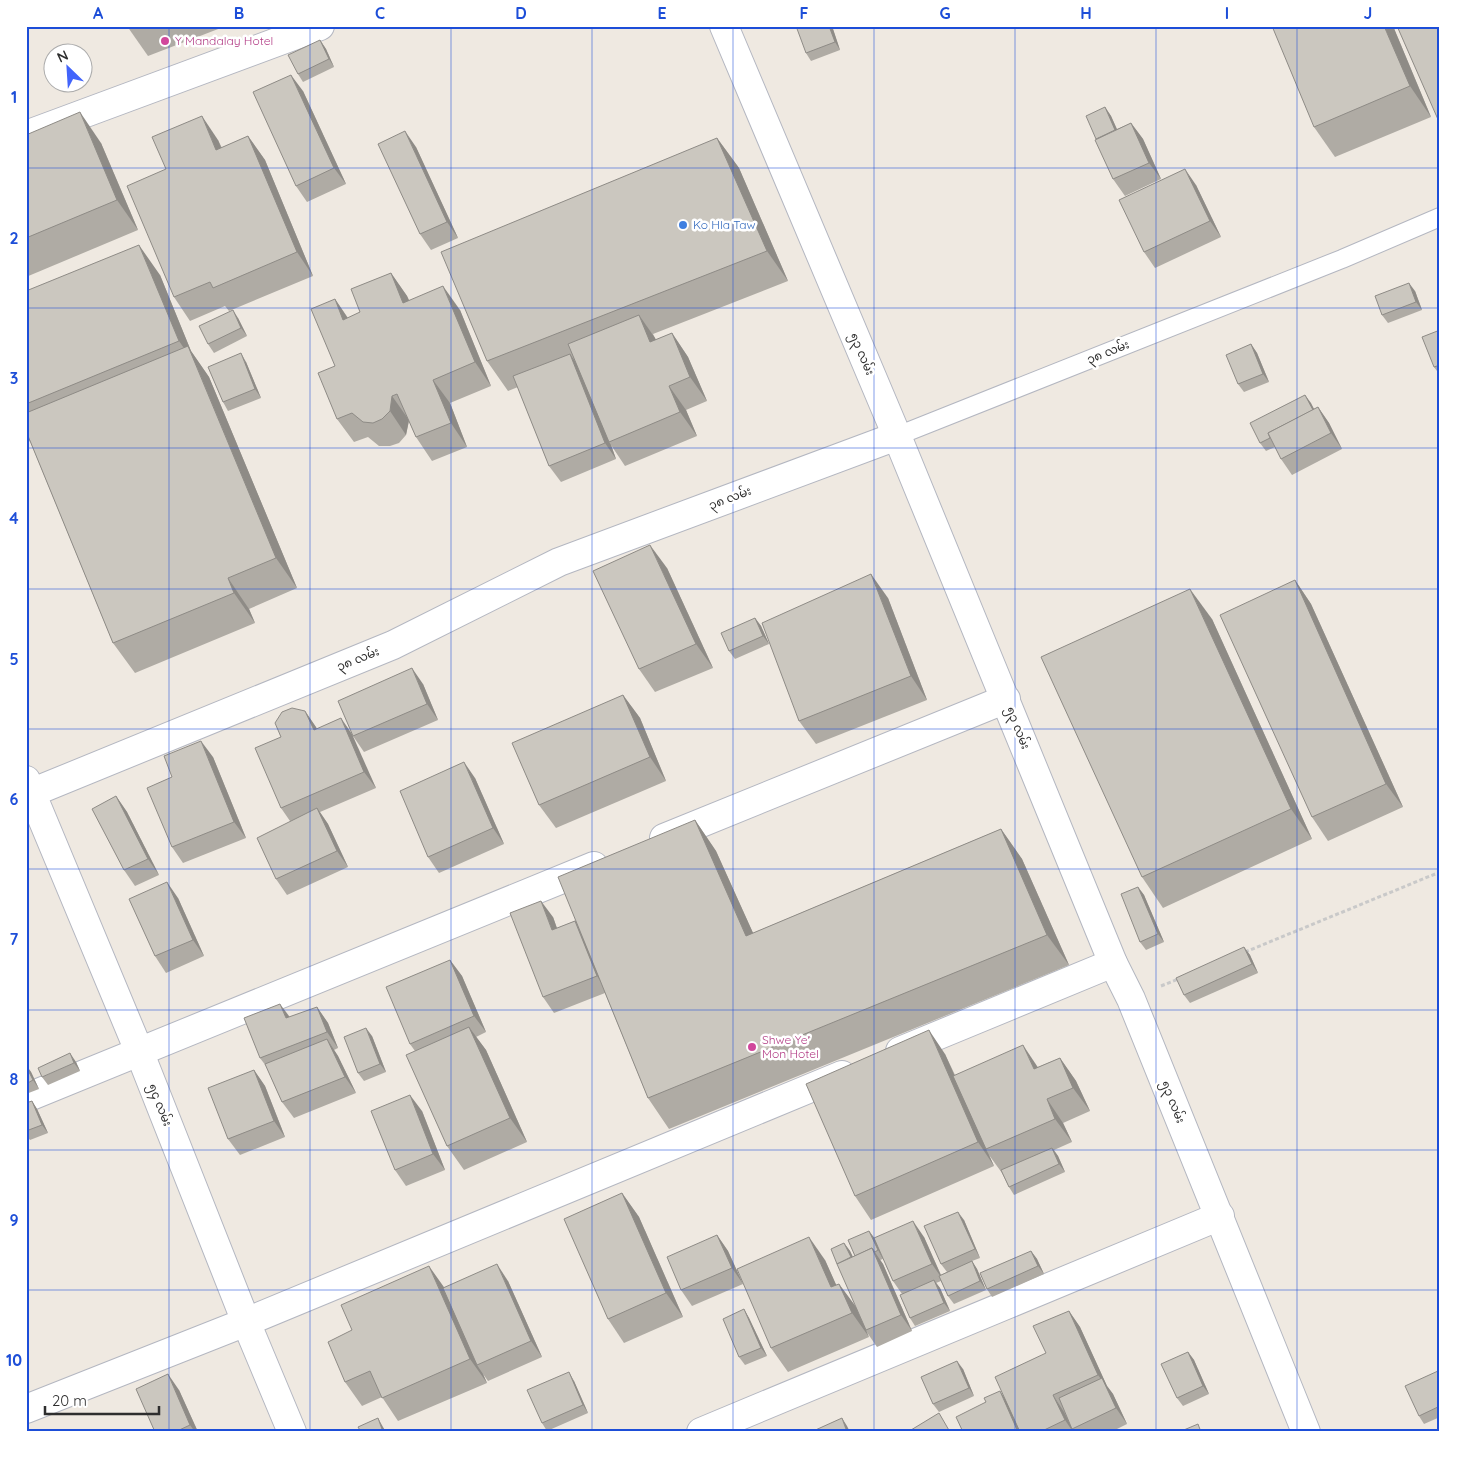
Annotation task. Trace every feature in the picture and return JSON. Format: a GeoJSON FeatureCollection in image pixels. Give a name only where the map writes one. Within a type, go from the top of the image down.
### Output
{"type":"FeatureCollection","features":[{"type":"Feature","properties":{"kind":"street"},"geometry":{"type":"LineString","coordinates":[[26,135],[320,26]]}},
{"type":"Feature","properties":{"kind":"street","name":"၅၃ လမ်း"},"geometry":{"type":"LineString","coordinates":[[724,26],[897,436],[1113,963],[1131,999],[1306,1432]]}},
{"type":"Feature","properties":{"kind":"street","name":"၃၈ လမ်း"},"geometry":{"type":"LineString","coordinates":[[28,789],[392,645],[559,562],[897,436]]}},
{"type":"Feature","properties":{"kind":"street"},"geometry":{"type":"LineString","coordinates":[[26,1098],[1006,699]]}},
{"type":"Feature","properties":{"kind":"street","name":"၅၄ လမ်း"},"geometry":{"type":"LineString","coordinates":[[28,789],[139,1051],[246,1322],[292,1432]]}},
{"type":"Feature","properties":{"kind":"street"},"geometry":{"type":"LineString","coordinates":[[26,1408],[246,1322],[1113,963]]}},
{"type":"Feature","properties":{"kind":"street"},"geometry":{"type":"LineString","coordinates":[[701,1432],[1220,1216]]}},
{"type":"Feature","properties":{"kind":"lane","name":"၃၈ လမ်း"},"geometry":{"type":"LineString","coordinates":[[897,436],[1333,263],[1440,217]]}},
{"type":"Feature","properties":{"kind":"path"},"geometry":{"type":"LineString","coordinates":[[1240,954],[1440,872]]}},
{"type":"Feature","properties":{"kind":"path"},"geometry":{"type":"LineString","coordinates":[[1131,999],[1185,976]]}},
{"type":"Feature","properties":{"kind":"building"},"geometry":{"type":"Polygon","coordinates":[[[796,26],[829,26],[835,42],[806,53],[796,26]]]}},
{"type":"Feature","properties":{"kind":"building"},"geometry":{"type":"Polygon","coordinates":[[[1272,26],[1384,26],[1410,86],[1314,127],[1272,26]]]}},
{"type":"Feature","properties":{"kind":"building"},"geometry":{"type":"Polygon","coordinates":[[[1397,26],[1440,26],[1440,124],[1397,26]]]}},
{"type":"Feature","properties":{"kind":"building"},"geometry":{"type":"Polygon","coordinates":[[[320,40],[329,59],[298,74],[288,55],[320,40]]]}},
{"type":"Feature","properties":{"kind":"building"},"geometry":{"type":"Polygon","coordinates":[[[291,75],[334,168],[296,186],[253,92],[291,75]]]}},
{"type":"Feature","properties":{"kind":"building"},"geometry":{"type":"Polygon","coordinates":[[[1105,107],[1115,130],[1096,139],[1086,116],[1105,107]]]}},
{"type":"Feature","properties":{"kind":"building"},"geometry":{"type":"Polygon","coordinates":[[[80,112],[117,200],[26,238],[26,135],[80,112]]]}},
{"type":"Feature","properties":{"kind":"building"},"geometry":{"type":"Polygon","coordinates":[[[202,116],[216,150],[248,136],[297,252],[213,288],[210,282],[174,297],[127,186],[166,169],[152,137],[202,116]]]}},
{"type":"Feature","properties":{"kind":"building"},"geometry":{"type":"Polygon","coordinates":[[[1131,123],[1149,163],[1113,179],[1095,140],[1131,123]]]}},
{"type":"Feature","properties":{"kind":"building"},"geometry":{"type":"Polygon","coordinates":[[[405,131],[447,222],[420,234],[378,144],[405,131]]]}},
{"type":"Feature","properties":{"kind":"building","name":"Ko Hla Taw"},"geometry":{"type":"Polygon","coordinates":[[[717,138],[767,251],[487,361],[441,252],[717,138]]]}},
{"type":"Feature","properties":{"kind":"building"},"geometry":{"type":"Polygon","coordinates":[[[1185,169],[1210,221],[1144,252],[1119,200],[1185,169]]]}},
{"type":"Feature","properties":{"kind":"building"},"geometry":{"type":"Polygon","coordinates":[[[139,245],[179,341],[26,404],[26,291],[139,245]]]}},
{"type":"Feature","properties":{"kind":"building"},"geometry":{"type":"Polygon","coordinates":[[[391,273],[403,303],[443,286],[475,362],[433,380],[451,423],[416,437],[397,394],[392,396],[390,411],[382,419],[373,423],[363,422],[352,413],[337,419],[318,373],[335,366],[311,309],[335,299],[343,320],[360,312],[351,289],[391,273]]]}},
{"type":"Feature","properties":{"kind":"building"},"geometry":{"type":"Polygon","coordinates":[[[1409,283],[1416,302],[1382,315],[1375,296],[1409,283]]]}},
{"type":"Feature","properties":{"kind":"building"},"geometry":{"type":"Polygon","coordinates":[[[233,310],[241,328],[208,344],[199,326],[233,310]]]}},
{"type":"Feature","properties":{"kind":"building"},"geometry":{"type":"Polygon","coordinates":[[[639,315],[650,342],[672,333],[690,377],[669,386],[680,412],[609,442],[568,344],[639,315]]]}},
{"type":"Feature","properties":{"kind":"building"},"geometry":{"type":"Polygon","coordinates":[[[1440,330],[1440,365],[1434,367],[1422,337],[1440,330]]]}},
{"type":"Feature","properties":{"kind":"building"},"geometry":{"type":"Polygon","coordinates":[[[1251,344],[1263,374],[1238,384],[1226,355],[1251,344]]]}},
{"type":"Feature","properties":{"kind":"building"},"geometry":{"type":"Polygon","coordinates":[[[188,346],[276,558],[228,578],[234,593],[113,643],[26,431],[26,413],[188,346]]]}},
{"type":"Feature","properties":{"kind":"building"},"geometry":{"type":"Polygon","coordinates":[[[241,353],[255,389],[223,402],[208,367],[241,353]]]}},
{"type":"Feature","properties":{"kind":"building"},"geometry":{"type":"Polygon","coordinates":[[[570,354],[605,443],[549,466],[513,376],[570,354]]]}},
{"type":"Feature","properties":{"kind":"building"},"geometry":{"type":"Polygon","coordinates":[[[1305,395],[1313,410],[1268,433],[1270,438],[1260,443],[1250,423],[1305,395]]]}},
{"type":"Feature","properties":{"kind":"building"},"geometry":{"type":"Polygon","coordinates":[[[1318,407],[1331,433],[1281,459],[1268,433],[1318,407]]]}},
{"type":"Feature","properties":{"kind":"building"},"geometry":{"type":"Polygon","coordinates":[[[650,545],[696,644],[639,669],[593,571],[650,545]]]}},
{"type":"Feature","properties":{"kind":"building"},"geometry":{"type":"Polygon","coordinates":[[[871,574],[911,676],[799,721],[762,623],[871,574]]]}},
{"type":"Feature","properties":{"kind":"building"},"geometry":{"type":"Polygon","coordinates":[[[1295,580],[1386,784],[1312,817],[1220,615],[1295,580]]]}},
{"type":"Feature","properties":{"kind":"building"},"geometry":{"type":"Polygon","coordinates":[[[1190,589],[1291,809],[1142,877],[1041,657],[1190,589]]]}},
{"type":"Feature","properties":{"kind":"building"},"geometry":{"type":"Polygon","coordinates":[[[755,618],[763,636],[729,651],[721,633],[755,618]]]}},
{"type":"Feature","properties":{"kind":"building"},"geometry":{"type":"Polygon","coordinates":[[[412,668],[427,704],[353,736],[338,701],[412,668]]]}},
{"type":"Feature","properties":{"kind":"building"},"geometry":{"type":"Polygon","coordinates":[[[623,695],[650,757],[539,805],[512,743],[623,695]]]}},
{"type":"Feature","properties":{"kind":"building"},"geometry":{"type":"Polygon","coordinates":[[[292,708],[305,711],[314,730],[341,718],[364,772],[281,808],[255,748],[281,737],[275,723],[282,712],[292,708]]]}},
{"type":"Feature","properties":{"kind":"building"},"geometry":{"type":"Polygon","coordinates":[[[201,741],[234,822],[172,847],[147,788],[172,777],[164,756],[201,741]]]}},
{"type":"Feature","properties":{"kind":"building"},"geometry":{"type":"Polygon","coordinates":[[[464,762],[493,828],[428,857],[400,791],[464,762]]]}},
{"type":"Feature","properties":{"kind":"building"},"geometry":{"type":"Polygon","coordinates":[[[116,796],[148,859],[124,870],[92,809],[116,796]]]}},
{"type":"Feature","properties":{"kind":"building"},"geometry":{"type":"Polygon","coordinates":[[[317,808],[337,851],[276,879],[257,838],[317,808]]]}},
{"type":"Feature","properties":{"kind":"building","name":"Shwe Ye' Mon Hotel"},"geometry":{"type":"Polygon","coordinates":[[[695,820],[746,936],[1001,829],[1047,935],[648,1098],[558,877],[695,820]]]}},
{"type":"Feature","properties":{"kind":"building"},"geometry":{"type":"Polygon","coordinates":[[[167,882],[193,940],[155,956],[129,899],[167,882]]]}},
{"type":"Feature","properties":{"kind":"building"},"geometry":{"type":"Polygon","coordinates":[[[1138,887],[1158,934],[1140,942],[1121,894],[1138,887]]]}},
{"type":"Feature","properties":{"kind":"building"},"geometry":{"type":"Polygon","coordinates":[[[541,901],[552,930],[575,921],[597,976],[543,997],[510,913],[541,901]]]}},
{"type":"Feature","properties":{"kind":"building"},"geometry":{"type":"Polygon","coordinates":[[[1244,947],[1252,964],[1184,995],[1176,978],[1244,947]]]}},
{"type":"Feature","properties":{"kind":"building"},"geometry":{"type":"Polygon","coordinates":[[[450,960],[474,1016],[410,1044],[386,987],[450,960]]]}},
{"type":"Feature","properties":{"kind":"building"},"geometry":{"type":"Polygon","coordinates":[[[280,1004],[286,1018],[317,1007],[327,1032],[260,1058],[244,1018],[280,1004]]]}},
{"type":"Feature","properties":{"kind":"building"},"geometry":{"type":"Polygon","coordinates":[[[469,1027],[510,1118],[447,1146],[406,1055],[469,1027]]]}},
{"type":"Feature","properties":{"kind":"building"},"geometry":{"type":"Polygon","coordinates":[[[366,1028],[380,1064],[358,1073],[344,1037],[366,1028]]]}},
{"type":"Feature","properties":{"kind":"building"},"geometry":{"type":"Polygon","coordinates":[[[929,1030],[978,1142],[855,1196],[806,1084],[929,1030]]]}},
{"type":"Feature","properties":{"kind":"building"},"geometry":{"type":"Polygon","coordinates":[[[327,1039],[345,1077],[282,1102],[265,1064],[327,1039]]]}},
{"type":"Feature","properties":{"kind":"building"},"geometry":{"type":"Polygon","coordinates":[[[1023,1045],[1034,1069],[1060,1058],[1073,1088],[1047,1099],[1055,1119],[986,1149],[953,1076],[1023,1045]]]}},
{"type":"Feature","properties":{"kind":"building"},"geometry":{"type":"Polygon","coordinates":[[[70,1053],[74,1063],[42,1077],[38,1068],[70,1053]]]}},
{"type":"Feature","properties":{"kind":"building"},"geometry":{"type":"Polygon","coordinates":[[[26,1066],[33,1080],[26,1084],[26,1066]]]}},
{"type":"Feature","properties":{"kind":"building"},"geometry":{"type":"Polygon","coordinates":[[[254,1070],[274,1121],[228,1139],[208,1088],[254,1070]]]}},
{"type":"Feature","properties":{"kind":"building"},"geometry":{"type":"Polygon","coordinates":[[[410,1095],[433,1154],[395,1170],[371,1111],[410,1095]]]}},
{"type":"Feature","properties":{"kind":"building"},"geometry":{"type":"Polygon","coordinates":[[[32,1101],[42,1125],[26,1131],[26,1103],[32,1101]]]}},
{"type":"Feature","properties":{"kind":"building"},"geometry":{"type":"Polygon","coordinates":[[[1052,1148],[1059,1164],[1009,1187],[1001,1170],[1052,1148]]]}},
{"type":"Feature","properties":{"kind":"building"},"geometry":{"type":"Polygon","coordinates":[[[622,1193],[666,1293],[608,1319],[564,1219],[622,1193]]]}},
{"type":"Feature","properties":{"kind":"building"},"geometry":{"type":"Polygon","coordinates":[[[958,1212],[975,1249],[941,1264],[924,1226],[958,1212]]]}},
{"type":"Feature","properties":{"kind":"building"},"geometry":{"type":"Polygon","coordinates":[[[913,1221],[932,1264],[893,1281],[874,1238],[913,1221]]]}},
{"type":"Feature","properties":{"kind":"building"},"geometry":{"type":"Polygon","coordinates":[[[869,1231],[878,1250],[875,1252],[872,1248],[855,1256],[848,1240],[869,1231]]]}},
{"type":"Feature","properties":{"kind":"building"},"geometry":{"type":"Polygon","coordinates":[[[717,1235],[732,1268],[681,1290],[667,1257],[717,1235]]]}},
{"type":"Feature","properties":{"kind":"building"},"geometry":{"type":"Polygon","coordinates":[[[809,1237],[831,1287],[839,1284],[852,1313],[771,1348],[737,1269],[809,1237]]]}},
{"type":"Feature","properties":{"kind":"building"},"geometry":{"type":"Polygon","coordinates":[[[844,1243],[851,1257],[837,1264],[831,1249],[844,1243]]]}},
{"type":"Feature","properties":{"kind":"building"},"geometry":{"type":"Polygon","coordinates":[[[872,1248],[901,1315],[866,1330],[837,1264],[872,1248]]]}},
{"type":"Feature","properties":{"kind":"building"},"geometry":{"type":"Polygon","coordinates":[[[1031,1251],[1038,1266],[987,1289],[980,1273],[1031,1251]]]}},
{"type":"Feature","properties":{"kind":"building"},"geometry":{"type":"Polygon","coordinates":[[[972,1261],[980,1281],[948,1296],[939,1276],[972,1261]]]}},
{"type":"Feature","properties":{"kind":"building"},"geometry":{"type":"Polygon","coordinates":[[[497,1264],[531,1341],[477,1365],[443,1288],[497,1264]]]}},
{"type":"Feature","properties":{"kind":"building"},"geometry":{"type":"Polygon","coordinates":[[[429,1266],[470,1359],[382,1398],[370,1371],[345,1382],[328,1342],[352,1330],[341,1305],[429,1266]]]}},
{"type":"Feature","properties":{"kind":"building"},"geometry":{"type":"Polygon","coordinates":[[[934,1280],[944,1303],[910,1318],[900,1295],[934,1280]]]}},
{"type":"Feature","properties":{"kind":"building"},"geometry":{"type":"Polygon","coordinates":[[[744,1309],[761,1348],[739,1357],[723,1319],[744,1309]]]}},
{"type":"Feature","properties":{"kind":"building"},"geometry":{"type":"Polygon","coordinates":[[[1069,1311],[1098,1375],[1053,1395],[1065,1420],[1040,1432],[1020,1432],[995,1377],[1046,1353],[1033,1326],[1069,1311]]]}},
{"type":"Feature","properties":{"kind":"building"},"geometry":{"type":"Polygon","coordinates":[[[1188,1352],[1203,1386],[1177,1398],[1161,1364],[1188,1352]]]}},
{"type":"Feature","properties":{"kind":"building"},"geometry":{"type":"Polygon","coordinates":[[[957,1361],[969,1388],[933,1404],[921,1377],[957,1361]]]}},
{"type":"Feature","properties":{"kind":"building"},"geometry":{"type":"Polygon","coordinates":[[[1438,1371],[1440,1374],[1440,1406],[1419,1416],[1405,1386],[1438,1371]]]}},
{"type":"Feature","properties":{"kind":"building"},"geometry":{"type":"Polygon","coordinates":[[[569,1372],[583,1405],[542,1423],[527,1390],[569,1372]]]}},
{"type":"Feature","properties":{"kind":"building"},"geometry":{"type":"Polygon","coordinates":[[[168,1374],[190,1425],[175,1432],[155,1432],[136,1389],[168,1374]]]}},
{"type":"Feature","properties":{"kind":"building"},"geometry":{"type":"Polygon","coordinates":[[[1102,1378],[1116,1408],[1072,1429],[1059,1398],[1102,1378]]]}},
{"type":"Feature","properties":{"kind":"building"},"geometry":{"type":"Polygon","coordinates":[[[1000,1391],[1018,1432],[963,1432],[956,1417],[986,1402],[984,1398],[1000,1391]]]}},
{"type":"Feature","properties":{"kind":"building"},"geometry":{"type":"Polygon","coordinates":[[[939,1413],[950,1432],[913,1432],[911,1430],[939,1413]]]}},
{"type":"Feature","properties":{"kind":"building"},"geometry":{"type":"Polygon","coordinates":[[[378,1418],[383,1432],[361,1432],[358,1427],[378,1418]]]}},
{"type":"Feature","properties":{"kind":"building"},"geometry":{"type":"Polygon","coordinates":[[[842,1418],[847,1432],[811,1432],[842,1418]]]}},
{"type":"Feature","properties":{"kind":"building"},"geometry":{"type":"Polygon","coordinates":[[[1198,1424],[1201,1432],[1179,1432],[1198,1424]]]}},
{"type":"Feature","properties":{"kind":"place","name":"Y Mandalay Hotel"},"geometry":{"type":"Point","coordinates":[165,41]}},
{"type":"Feature","properties":{"kind":"place","name":"Ko Hla Taw"},"geometry":{"type":"Point","coordinates":[683,225]}},
{"type":"Feature","properties":{"kind":"place","name":"Shwe Ye' Mon Hotel"},"geometry":{"type":"Point","coordinates":[752,1047]}}]}
